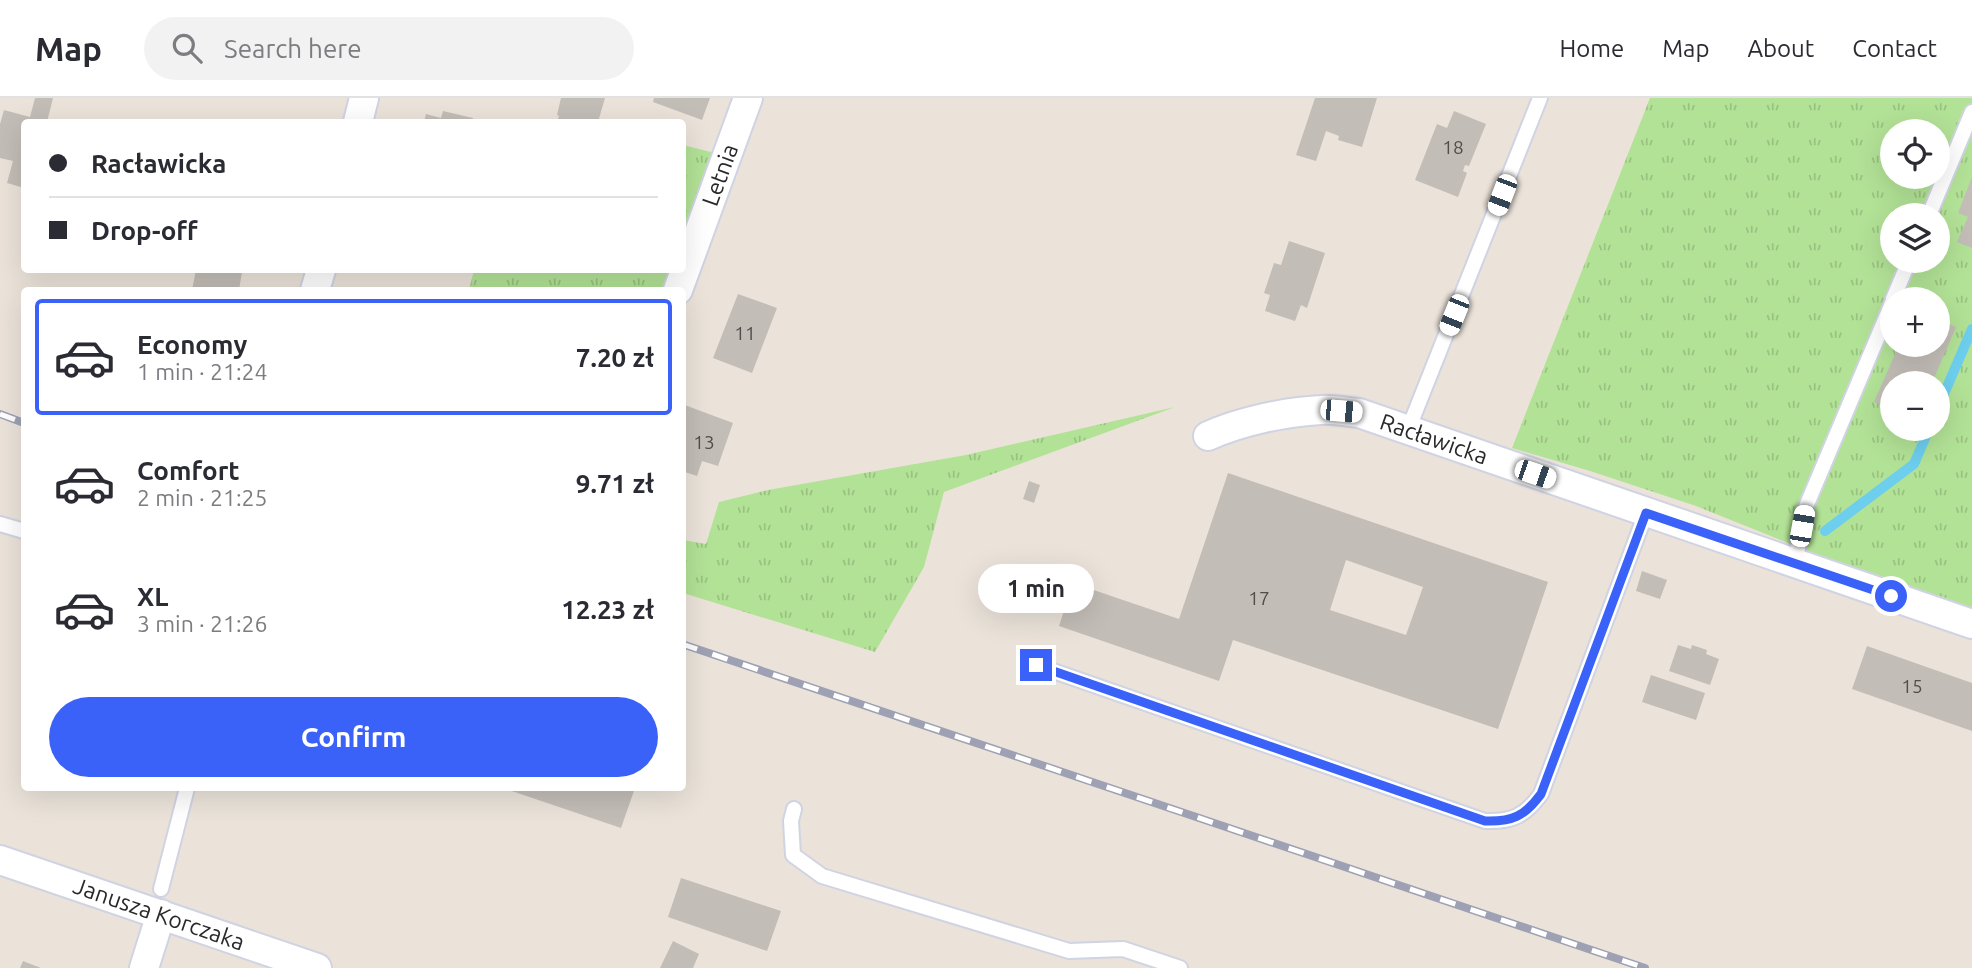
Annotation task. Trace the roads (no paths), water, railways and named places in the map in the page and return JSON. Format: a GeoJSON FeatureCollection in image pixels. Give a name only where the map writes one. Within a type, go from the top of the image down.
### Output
{"type":"FeatureCollection","features":[{"type":"Feature","properties":{"kind":"street"},"geometry":{"type":"LineString","coordinates":[[359,119],[364,98]]}},
{"type":"Feature","properties":{"kind":"street","name":"Letnia"},"geometry":{"type":"LineString","coordinates":[[686,268],[748,98]]}},
{"type":"Feature","properties":{"kind":"street","name":"Racławicka"},"geometry":{"type":"LineString","coordinates":[[1208,436],[1229,427],[1290,414],[1323,410],[1359,413],[1972,624]]}},
{"type":"Feature","properties":{"kind":"street","name":"Janusza Korczaka"},"geometry":{"type":"LineString","coordinates":[[0,860],[161,901],[317,968]]}},
{"type":"Feature","properties":{"kind":"street"},"geometry":{"type":"LineString","coordinates":[[144,968],[161,901]]}},
{"type":"Feature","properties":{"kind":"lane"},"geometry":{"type":"LineString","coordinates":[[1408,430],[1540,98]]}},
{"type":"Feature","properties":{"kind":"lane"},"geometry":{"type":"LineString","coordinates":[[1933,203],[1972,112]]}},
{"type":"Feature","properties":{"kind":"lane"},"geometry":{"type":"LineString","coordinates":[[1795,564],[1805,509],[1880,330]]}},
{"type":"Feature","properties":{"kind":"lane"},"geometry":{"type":"LineString","coordinates":[[1036,665],[1485,821],[1517,817],[1531,808],[1541,794],[1646,513]]}},
{"type":"Feature","properties":{"kind":"lane"},"geometry":{"type":"LineString","coordinates":[[0,524],[21,530]]}},
{"type":"Feature","properties":{"kind":"lane"},"geometry":{"type":"LineString","coordinates":[[161,901],[186,791]]}},
{"type":"Feature","properties":{"kind":"lane"},"geometry":{"type":"LineString","coordinates":[[794,809],[791,821],[793,855],[822,876],[1069,951],[1123,949],[1180,968]]}},
{"type":"Feature","properties":{"kind":"waterway"},"geometry":{"type":"LineString","coordinates":[[1950,380],[1972,329]]}},
{"type":"Feature","properties":{"kind":"waterway"},"geometry":{"type":"LineString","coordinates":[[1825,531],[1914,464],[1924,441]]}},
{"type":"Feature","properties":{"kind":"railway"},"geometry":{"type":"LineString","coordinates":[[0,414],[21,422]]}},
{"type":"Feature","properties":{"kind":"railway"},"geometry":{"type":"LineString","coordinates":[[686,645],[1645,968]]}}]}
